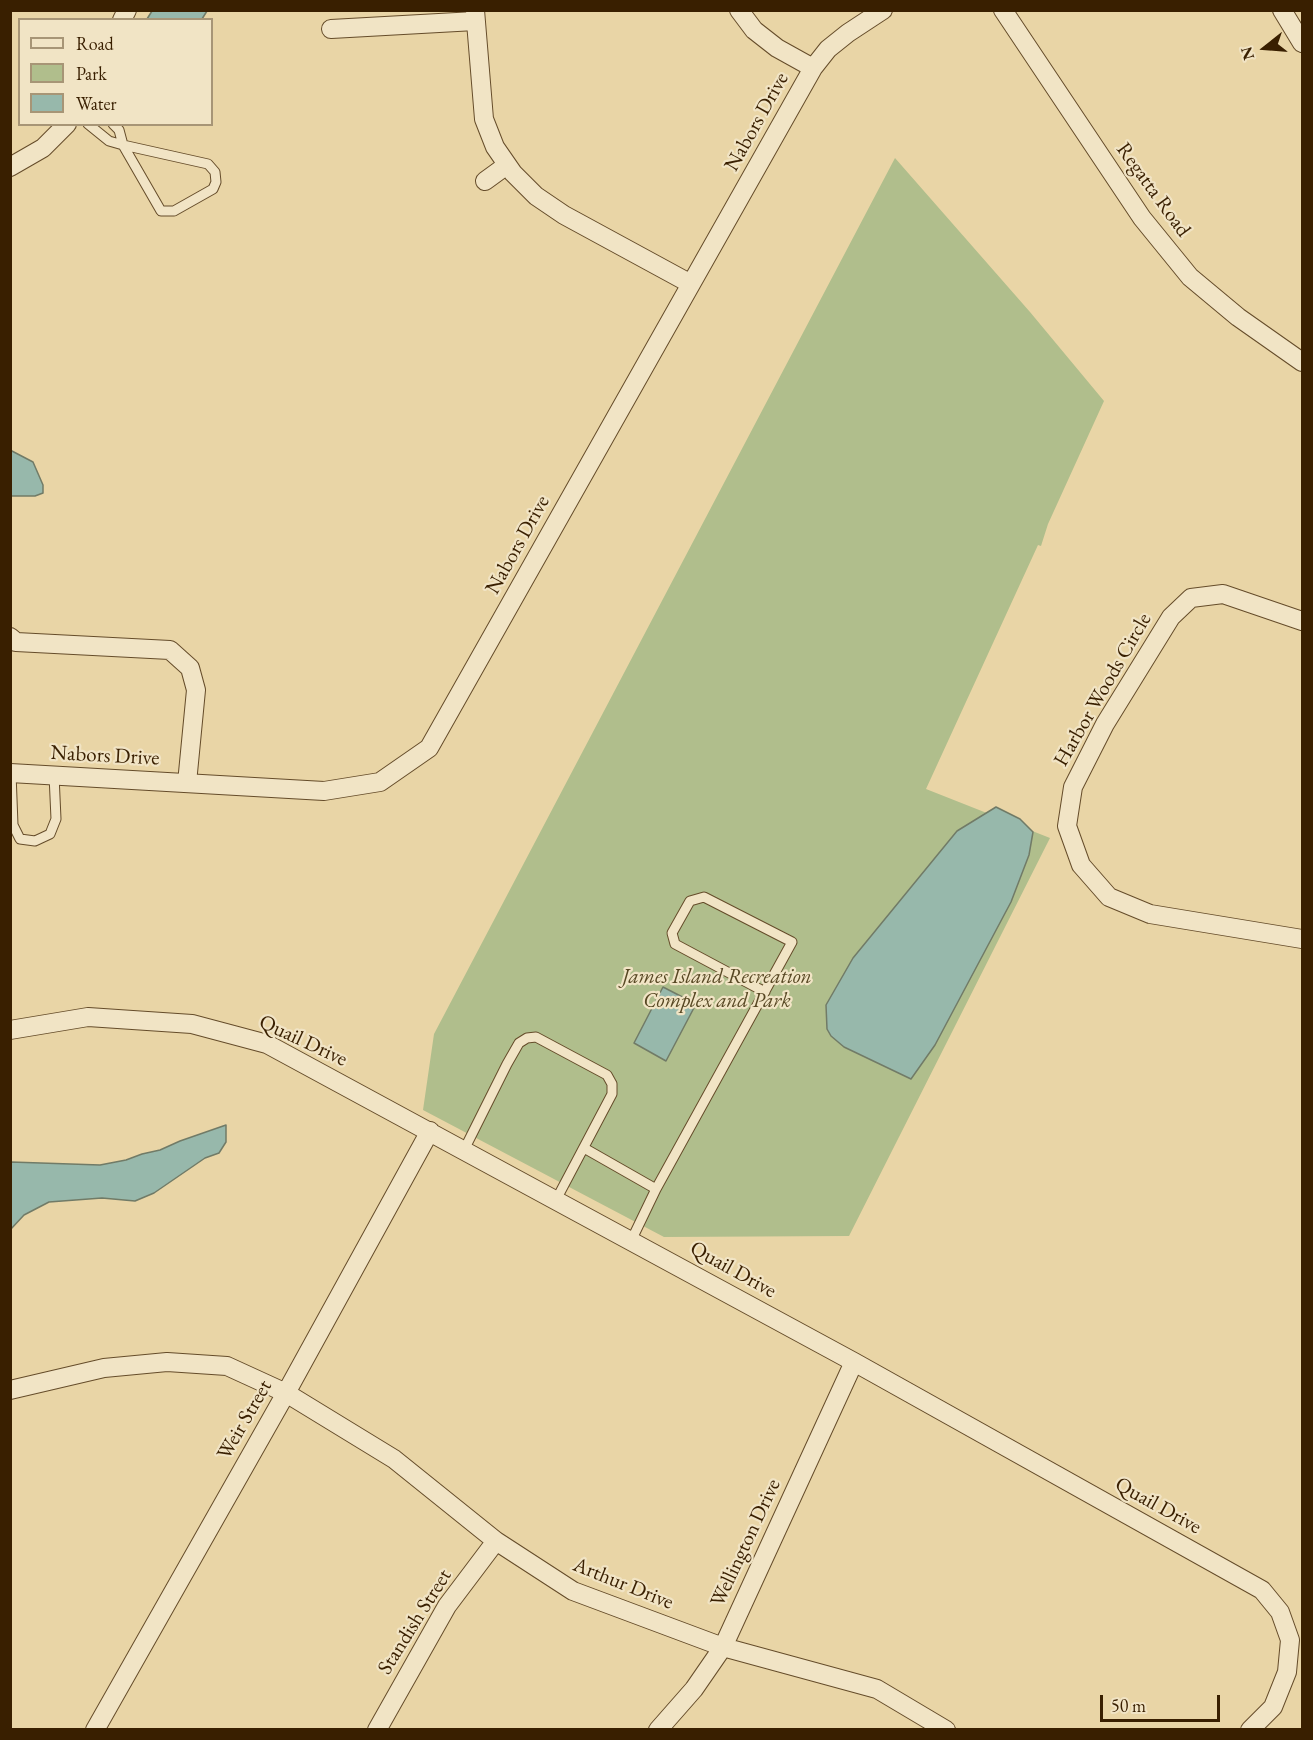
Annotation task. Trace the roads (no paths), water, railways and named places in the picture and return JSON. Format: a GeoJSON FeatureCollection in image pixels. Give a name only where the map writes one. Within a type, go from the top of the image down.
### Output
{"type":"FeatureCollection","features":[{"type":"Feature","properties":{"kind":"street"},"geometry":{"type":"LineString","coordinates":[[739,10],[754,30],[777,48],[813,68]]}},
{"type":"Feature","properties":{"kind":"street","name":"Nabors Drive"},"geometry":{"type":"LineString","coordinates":[[11,773],[324,791],[380,782],[429,748],[813,68],[834,44],[883,10]]}},
{"type":"Feature","properties":{"kind":"street","name":"Regatta Road"},"geometry":{"type":"LineString","coordinates":[[1003,10],[1142,218],[1190,277],[1238,317],[1302,362]]}},
{"type":"Feature","properties":{"kind":"street"},"geometry":{"type":"LineString","coordinates":[[1282,10],[1302,43]]}},
{"type":"Feature","properties":{"kind":"street"},"geometry":{"type":"LineString","coordinates":[[331,29],[475,16],[484,119],[495,147],[507,165],[536,196],[564,215],[691,284]]}},
{"type":"Feature","properties":{"kind":"street"},"geometry":{"type":"LineString","coordinates":[[10,167],[43,148],[64,126]]}},
{"type":"Feature","properties":{"kind":"street"},"geometry":{"type":"LineString","coordinates":[[485,181],[507,165]]}},
{"type":"Feature","properties":{"kind":"street","name":"Harbor Woods Circle"},"geometry":{"type":"LineString","coordinates":[[1302,621],[1223,594],[1191,598],[1171,617],[1105,724],[1073,787],[1066,826],[1081,865],[1109,897],[1150,914],[1302,939]]}},
{"type":"Feature","properties":{"kind":"street"},"geometry":{"type":"LineString","coordinates":[[10,637],[16,642],[170,650],[189,668],[196,690],[188,783]]}},
{"type":"Feature","properties":{"kind":"street","name":"Quail Drive"},"geometry":{"type":"LineString","coordinates":[[10,1030],[88,1017],[192,1024],[267,1044],[854,1362],[1262,1590],[1280,1612],[1290,1640],[1287,1672],[1273,1707],[1250,1730]]}},
{"type":"Feature","properties":{"kind":"street","name":"Weir Street"},"geometry":{"type":"LineString","coordinates":[[95,1730],[286,1393],[430,1131]]}},
{"type":"Feature","properties":{"kind":"street"},"geometry":{"type":"LineString","coordinates":[[10,1390],[104,1368],[167,1362],[228,1366],[286,1393]]}},
{"type":"Feature","properties":{"kind":"street","name":"Wellington Drive"},"geometry":{"type":"LineString","coordinates":[[658,1730],[694,1689],[723,1647],[854,1362]]}},
{"type":"Feature","properties":{"kind":"street","name":"Arthur Drive"},"geometry":{"type":"LineString","coordinates":[[286,1393],[394,1459],[496,1541],[573,1591],[723,1647],[877,1689],[946,1730]]}},
{"type":"Feature","properties":{"kind":"street","name":"Standish Street"},"geometry":{"type":"LineString","coordinates":[[377,1730],[447,1606],[496,1541]]}},
{"type":"Feature","properties":{"kind":"lane"},"geometry":{"type":"LineString","coordinates":[[90,126],[109,141],[123,145],[208,164],[215,172],[216,182],[213,189],[174,212],[161,211],[123,145],[120,130],[115,126]]}},
{"type":"Feature","properties":{"kind":"lane"},"geometry":{"type":"LineString","coordinates":[[11,773],[13,825],[20,839],[35,841],[50,834],[56,819],[54,775]]}},
{"type":"Feature","properties":{"kind":"lane"},"geometry":{"type":"LineString","coordinates":[[631,1241],[656,1189],[765,992],[792,942],[704,897],[690,901],[672,933],[675,944],[765,992]]}},
{"type":"Feature","properties":{"kind":"lane"},"geometry":{"type":"LineString","coordinates":[[464,1150],[519,1043],[527,1038],[536,1037],[607,1075],[612,1084],[612,1094],[556,1200]]}},
{"type":"Feature","properties":{"kind":"lane"},"geometry":{"type":"LineString","coordinates":[[584,1148],[656,1189]]}},
{"type":"Feature","properties":{"kind":"water"},"geometry":{"type":"Polygon","coordinates":[[[152,10],[207,11],[203,18],[148,18],[152,10]]]}},
{"type":"Feature","properties":{"kind":"water"},"geometry":{"type":"Polygon","coordinates":[[[10,450],[33,462],[43,485],[43,493],[35,496],[11,496],[10,450]]]}},
{"type":"Feature","properties":{"kind":"water"},"geometry":{"type":"Polygon","coordinates":[[[996,807],[1020,819],[1033,832],[1029,855],[1011,902],[935,1045],[911,1079],[844,1047],[831,1036],[827,1029],[826,1005],[853,958],[957,831],[996,807]]]}},
{"type":"Feature","properties":{"kind":"water"},"geometry":{"type":"Polygon","coordinates":[[[663,987],[696,1004],[666,1061],[634,1043],[663,987]]]}},
{"type":"Feature","properties":{"kind":"water"},"geometry":{"type":"Polygon","coordinates":[[[226,1125],[226,1142],[219,1153],[205,1158],[154,1193],[135,1201],[102,1198],[49,1202],[24,1215],[11,1229],[11,1162],[100,1165],[160,1150],[226,1125]]]}},
{"type":"Feature","properties":{"kind":"park label","name":"James Island Recreation Complex and Park"},"geometry":{"type":"Point","coordinates":[717,989]}}]}
